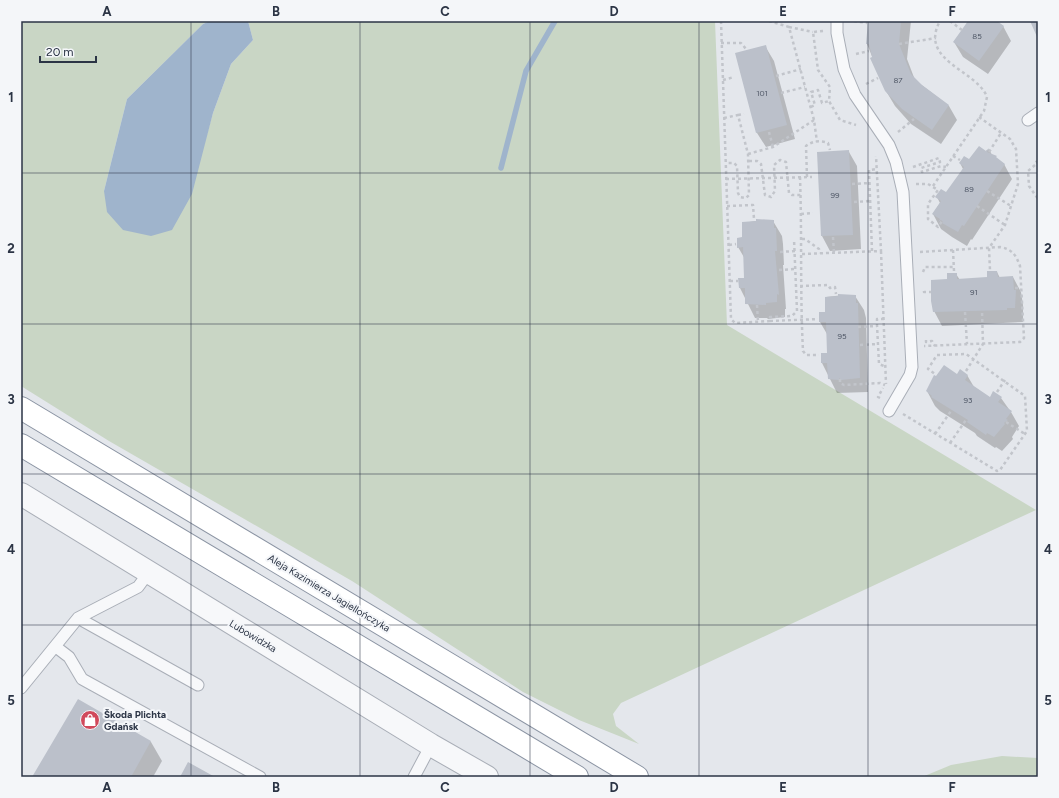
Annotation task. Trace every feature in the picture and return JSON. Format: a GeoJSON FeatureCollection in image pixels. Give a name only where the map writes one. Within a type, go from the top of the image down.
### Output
{"type":"FeatureCollection","features":[{"type":"Feature","properties":{"kind":"highway","name":"Aleja Kazimierza Jagiellończyka"},"geometry":{"type":"LineString","coordinates":[[21,408],[636,777]]}},
{"type":"Feature","properties":{"kind":"highway"},"geometry":{"type":"LineString","coordinates":[[21,445],[575,775]]}},
{"type":"Feature","properties":{"kind":"street","name":"Lubowidzka"},"geometry":{"type":"LineString","coordinates":[[21,494],[431,745],[487,777]]}},
{"type":"Feature","properties":{"kind":"lane"},"geometry":{"type":"LineString","coordinates":[[837,21],[837,34],[844,69],[855,95],[889,145],[896,162],[903,192],[912,367],[910,375],[890,409]]}},
{"type":"Feature","properties":{"kind":"lane"},"geometry":{"type":"LineString","coordinates":[[1028,120],[1038,113]]}},
{"type":"Feature","properties":{"kind":"lane"},"geometry":{"type":"LineString","coordinates":[[21,688],[56,647],[78,618],[138,586],[149,572]]}},
{"type":"Feature","properties":{"kind":"lane"},"geometry":{"type":"LineString","coordinates":[[78,618],[198,685]]}},
{"type":"Feature","properties":{"kind":"lane"},"geometry":{"type":"LineString","coordinates":[[56,647],[69,657],[82,679],[260,777]]}},
{"type":"Feature","properties":{"kind":"lane"},"geometry":{"type":"LineString","coordinates":[[582,744],[619,777]]}},
{"type":"Feature","properties":{"kind":"lane"},"geometry":{"type":"LineString","coordinates":[[414,777],[431,745]]}},
{"type":"Feature","properties":{"kind":"path"},"geometry":{"type":"LineString","coordinates":[[721,21],[731,319],[735,323],[818,319]]}},
{"type":"Feature","properties":{"kind":"path"},"geometry":{"type":"LineString","coordinates":[[769,21],[813,32],[827,30]]}},
{"type":"Feature","properties":{"kind":"path"},"geometry":{"type":"LineString","coordinates":[[854,21],[867,23]]}},
{"type":"Feature","properties":{"kind":"path"},"geometry":{"type":"LineString","coordinates":[[933,186],[979,117],[986,105],[987,97],[984,89],[948,62],[942,55],[936,38],[940,21]]}},
{"type":"Feature","properties":{"kind":"path"},"geometry":{"type":"LineString","coordinates":[[950,21],[962,30]]}},
{"type":"Feature","properties":{"kind":"path"},"geometry":{"type":"LineString","coordinates":[[789,27],[811,106],[817,142]]}},
{"type":"Feature","properties":{"kind":"path"},"geometry":{"type":"LineString","coordinates":[[813,32],[818,70],[830,87],[829,101],[840,120],[854,123],[861,129]]}},
{"type":"Feature","properties":{"kind":"path"},"geometry":{"type":"LineString","coordinates":[[899,44],[936,38]]}},
{"type":"Feature","properties":{"kind":"path"},"geometry":{"type":"LineString","coordinates":[[722,43],[741,43],[746,49]]}},
{"type":"Feature","properties":{"kind":"path"},"geometry":{"type":"LineString","coordinates":[[854,55],[869,51]]}},
{"type":"Feature","properties":{"kind":"path"},"geometry":{"type":"LineString","coordinates":[[776,76],[800,69]]}},
{"type":"Feature","properties":{"kind":"path"},"geometry":{"type":"LineString","coordinates":[[723,80],[734,77]]}},
{"type":"Feature","properties":{"kind":"path"},"geometry":{"type":"LineString","coordinates":[[864,86],[878,78]]}},
{"type":"Feature","properties":{"kind":"path"},"geometry":{"type":"LineString","coordinates":[[781,94],[805,87]]}},
{"type":"Feature","properties":{"kind":"path"},"geometry":{"type":"LineString","coordinates":[[811,106],[815,105],[811,92],[818,90],[822,103],[829,101]]}},
{"type":"Feature","properties":{"kind":"path"},"geometry":{"type":"LineString","coordinates":[[724,118],[744,114]]}},
{"type":"Feature","properties":{"kind":"path"},"geometry":{"type":"LineString","coordinates":[[726,163],[734,163],[737,166],[738,193],[743,198],[749,194],[749,161],[738,115]]}},
{"type":"Feature","properties":{"kind":"path"},"geometry":{"type":"LineString","coordinates":[[979,117],[1014,143],[1016,149],[1018,184],[1006,225],[989,248],[990,270]]}},
{"type":"Feature","properties":{"kind":"path"},"geometry":{"type":"LineString","coordinates":[[898,132],[914,119]]}},
{"type":"Feature","properties":{"kind":"path"},"geometry":{"type":"LineString","coordinates":[[748,154],[773,147],[814,120]]}},
{"type":"Feature","properties":{"kind":"path"},"geometry":{"type":"LineString","coordinates":[[769,132],[773,147]]}},
{"type":"Feature","properties":{"kind":"path"},"geometry":{"type":"LineString","coordinates":[[989,152],[1002,133]]}},
{"type":"Feature","properties":{"kind":"path"},"geometry":{"type":"LineString","coordinates":[[806,177],[806,146],[812,142],[828,143],[830,150]]}},
{"type":"Feature","properties":{"kind":"path"},"geometry":{"type":"LineString","coordinates":[[876,153],[887,382],[878,397],[890,409],[997,471],[1000,470],[1027,431],[1025,396],[1005,380],[966,354],[937,355],[928,369],[935,374]]}},
{"type":"Feature","properties":{"kind":"path"},"geometry":{"type":"LineString","coordinates":[[953,156],[960,160]]}},
{"type":"Feature","properties":{"kind":"path"},"geometry":{"type":"LineString","coordinates":[[913,167],[938,158],[940,162],[921,168],[922,172],[941,166],[946,167]]}},
{"type":"Feature","properties":{"kind":"path"},"geometry":{"type":"LineString","coordinates":[[749,161],[758,161],[761,164],[763,192],[765,195],[771,197],[776,191],[774,165],[780,160],[786,162],[789,193],[792,195],[801,195]]}},
{"type":"Feature","properties":{"kind":"path"},"geometry":{"type":"LineString","coordinates":[[1035,165],[1028,171],[1029,186],[1038,199]]}},
{"type":"Feature","properties":{"kind":"path"},"geometry":{"type":"LineString","coordinates":[[872,251],[869,170],[877,169]]}},
{"type":"Feature","properties":{"kind":"path"},"geometry":{"type":"LineString","coordinates":[[800,177],[802,238],[800,286],[803,351],[806,355],[819,356]]}},
{"type":"Feature","properties":{"kind":"path"},"geometry":{"type":"LineString","coordinates":[[726,179],[812,177]]}},
{"type":"Feature","properties":{"kind":"path"},"geometry":{"type":"LineString","coordinates":[[852,184],[870,183]]}},
{"type":"Feature","properties":{"kind":"path"},"geometry":{"type":"LineString","coordinates":[[919,184],[928,184],[938,190],[928,204],[928,219],[938,226],[942,222]]}},
{"type":"Feature","properties":{"kind":"path"},"geometry":{"type":"LineString","coordinates":[[987,191],[1011,206]]}},
{"type":"Feature","properties":{"kind":"path"},"geometry":{"type":"LineString","coordinates":[[854,202],[870,201]]}},
{"type":"Feature","properties":{"kind":"path"},"geometry":{"type":"LineString","coordinates":[[727,206],[753,205],[754,219]]}},
{"type":"Feature","properties":{"kind":"path"},"geometry":{"type":"LineString","coordinates":[[977,206],[1006,225]]}},
{"type":"Feature","properties":{"kind":"path"},"geometry":{"type":"LineString","coordinates":[[801,214],[814,213]]}},
{"type":"Feature","properties":{"kind":"path"},"geometry":{"type":"LineString","coordinates":[[833,237],[834,253]]}},
{"type":"Feature","properties":{"kind":"path"},"geometry":{"type":"LineString","coordinates":[[802,238],[819,250],[820,253]]}},
{"type":"Feature","properties":{"kind":"path"},"geometry":{"type":"LineString","coordinates":[[770,321],[770,317],[792,316],[797,311],[794,239]]}},
{"type":"Feature","properties":{"kind":"path"},"geometry":{"type":"LineString","coordinates":[[729,245],[736,244]]}},
{"type":"Feature","properties":{"kind":"path"},"geometry":{"type":"LineString","coordinates":[[925,252],[1006,248],[1015,255],[1020,266],[1024,338],[1020,342],[930,346]]}},
{"type":"Feature","properties":{"kind":"path"},"geometry":{"type":"LineString","coordinates":[[953,250],[954,271]]}},
{"type":"Feature","properties":{"kind":"path"},"geometry":{"type":"LineString","coordinates":[[780,252],[794,251]]}},
{"type":"Feature","properties":{"kind":"path"},"geometry":{"type":"LineString","coordinates":[[802,254],[881,251]]}},
{"type":"Feature","properties":{"kind":"path"},"geometry":{"type":"LineString","coordinates":[[923,278],[923,270],[925,268],[954,267]]}},
{"type":"Feature","properties":{"kind":"path"},"geometry":{"type":"LineString","coordinates":[[780,270],[796,269]]}},
{"type":"Feature","properties":{"kind":"path"},"geometry":{"type":"LineString","coordinates":[[730,281],[738,281]]}},
{"type":"Feature","properties":{"kind":"path"},"geometry":{"type":"LineString","coordinates":[[800,286],[828,285],[830,288],[835,287],[836,294]]}},
{"type":"Feature","properties":{"kind":"path"},"geometry":{"type":"LineString","coordinates":[[924,285],[924,292],[930,292]]}},
{"type":"Feature","properties":{"kind":"path"},"geometry":{"type":"LineString","coordinates":[[1015,288],[1021,288]]}},
{"type":"Feature","properties":{"kind":"path"},"geometry":{"type":"LineString","coordinates":[[757,305],[758,322]]}},
{"type":"Feature","properties":{"kind":"path"},"geometry":{"type":"LineString","coordinates":[[966,371],[983,344],[982,311]]}},
{"type":"Feature","properties":{"kind":"path"},"geometry":{"type":"LineString","coordinates":[[965,312],[967,344]]}},
{"type":"Feature","properties":{"kind":"path"},"geometry":{"type":"LineString","coordinates":[[884,319],[877,319],[877,326],[879,364],[886,367]]}},
{"type":"Feature","properties":{"kind":"path"},"geometry":{"type":"LineString","coordinates":[[858,327],[877,326]]}},
{"type":"Feature","properties":{"kind":"path"},"geometry":{"type":"LineString","coordinates":[[860,345],[878,344]]}},
{"type":"Feature","properties":{"kind":"path"},"geometry":{"type":"LineString","coordinates":[[840,379],[840,383],[844,385],[880,383],[885,385]]}},
{"type":"Feature","properties":{"kind":"path"},"geometry":{"type":"LineString","coordinates":[[997,392],[1005,380]]}},
{"type":"Feature","properties":{"kind":"path"},"geometry":{"type":"LineString","coordinates":[[935,434],[951,411]]}},
{"type":"Feature","properties":{"kind":"path"},"geometry":{"type":"LineString","coordinates":[[950,443],[966,420]]}},
{"type":"Feature","properties":{"kind":"path"},"geometry":{"type":"LineString","coordinates":[[1006,422],[1025,434]]}},
{"type":"Feature","properties":{"kind":"green space"},"geometry":{"type":"Polygon","coordinates":[[[21,21],[210,21],[203,24],[127,99],[104,191],[202,152],[213,113],[231,64],[253,40],[248,21],[715,21],[727,325],[1036,510],[621,703],[613,714],[616,726],[639,744],[579,720],[523,692],[352,581],[109,441],[21,386],[21,21]]]}},
{"type":"Feature","properties":{"kind":"green space"},"geometry":{"type":"Polygon","coordinates":[[[1002,756],[1038,758],[1038,777],[922,777],[951,765],[1002,756]]]}},
{"type":"Feature","properties":{"kind":"water"},"geometry":{"type":"Polygon","coordinates":[[[210,21],[248,21],[253,40],[231,64],[213,113],[192,194],[172,230],[151,236],[123,230],[107,212],[104,191],[127,99],[203,24],[210,21]]]}},
{"type":"Feature","properties":{"kind":"building"},"geometry":{"type":"Polygon","coordinates":[[[868,21],[901,21],[899,44],[911,74],[922,85],[949,105],[932,130],[902,109],[885,91],[870,58],[872,57],[869,44],[866,44],[868,21]]]}},
{"type":"Feature","properties":{"kind":"building"},"geometry":{"type":"Polygon","coordinates":[[[968,21],[997,21],[1004,26],[979,61],[953,42],[968,21]]]}},
{"type":"Feature","properties":{"kind":"building"},"geometry":{"type":"Polygon","coordinates":[[[1030,21],[1038,21],[1038,39],[1030,21]]]}},
{"type":"Feature","properties":{"kind":"building"},"geometry":{"type":"Polygon","coordinates":[[[766,45],[787,125],[756,133],[735,53],[766,45]]]}},
{"type":"Feature","properties":{"kind":"building"},"geometry":{"type":"Polygon","coordinates":[[[979,146],[986,151],[989,148],[987,152],[997,156],[996,157],[1005,164],[964,226],[962,225],[958,232],[942,223],[943,222],[941,220],[938,222],[940,219],[932,214],[941,201],[935,197],[941,189],[946,192],[964,167],[959,163],[964,156],[969,159],[979,146]]]}},
{"type":"Feature","properties":{"kind":"building"},"geometry":{"type":"Polygon","coordinates":[[[849,150],[853,235],[821,236],[817,152],[849,150]]]}},
{"type":"Feature","properties":{"kind":"building"},"geometry":{"type":"Polygon","coordinates":[[[756,219],[774,220],[774,228],[776,228],[777,251],[775,251],[779,295],[777,294],[777,302],[766,303],[766,305],[745,304],[745,288],[739,288],[738,278],[744,278],[743,247],[737,248],[737,238],[742,237],[742,222],[756,221],[756,219]]]}},
{"type":"Feature","properties":{"kind":"building"},"geometry":{"type":"Polygon","coordinates":[[[987,271],[997,271],[998,277],[1013,276],[1014,290],[1016,290],[1015,308],[1007,308],[1007,310],[933,312],[931,301],[931,280],[947,279],[947,273],[957,273],[957,279],[987,277],[987,271]]]}},
{"type":"Feature","properties":{"kind":"building"},"geometry":{"type":"Polygon","coordinates":[[[838,294],[856,295],[856,303],[858,303],[860,378],[841,380],[839,378],[839,380],[828,379],[827,363],[821,363],[821,353],[827,353],[826,322],[819,322],[819,312],[825,312],[825,297],[838,296],[838,294]]]}},
{"type":"Feature","properties":{"kind":"building"},"geometry":{"type":"Polygon","coordinates":[[[944,365],[957,374],[960,369],[968,375],[965,380],[990,397],[993,391],[1002,397],[998,402],[1012,411],[1006,419],[1008,420],[994,437],[987,433],[986,435],[967,422],[968,420],[931,397],[932,396],[926,391],[934,375],[936,376],[944,365]]]}},
{"type":"Feature","properties":{"kind":"building","name":"Škoda Plichta Gdańsk"},"geometry":{"type":"Polygon","coordinates":[[[78,699],[151,741],[131,777],[32,777],[78,699]]]}},
{"type":"Feature","properties":{"kind":"building"},"geometry":{"type":"Polygon","coordinates":[[[188,762],[215,777],[180,777],[188,762]]]}},
{"type":"Feature","properties":{"kind":"waterway"},"geometry":{"type":"LineString","coordinates":[[501,168],[526,71],[555,21]]}},
{"type":"Feature","properties":{"kind":"place","name":"Škoda Plichta Gdańsk"},"geometry":{"type":"Point","coordinates":[90,720]}}]}
